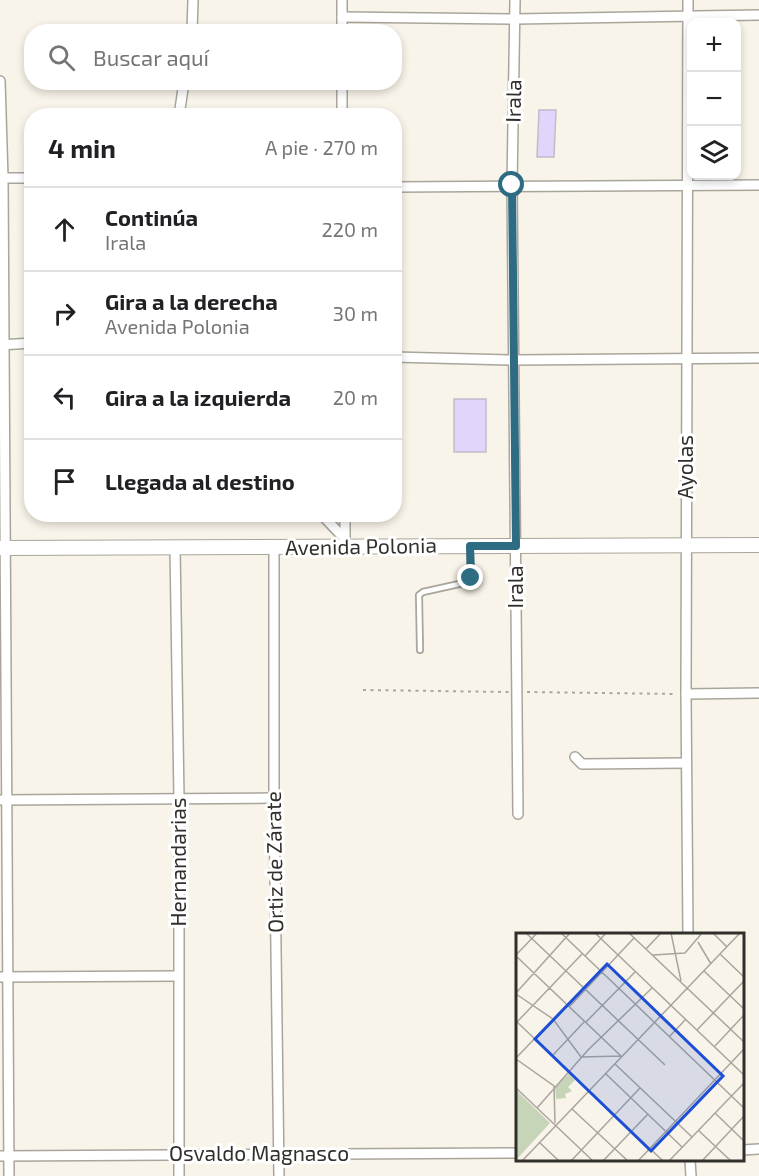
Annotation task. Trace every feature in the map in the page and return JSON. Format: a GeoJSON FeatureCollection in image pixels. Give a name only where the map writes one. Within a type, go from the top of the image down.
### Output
{"type":"FeatureCollection","features":[{"type":"Feature","properties":{"kind":"main road","name":"Avenida Polonia"},"geometry":{"type":"LineString","coordinates":[[3,548],[274,548],[345,543],[470,546],[759,545]]}},
{"type":"Feature","properties":{"kind":"street"},"geometry":{"type":"LineString","coordinates":[[192,24],[193,0]]}},
{"type":"Feature","properties":{"kind":"street"},"geometry":{"type":"LineString","coordinates":[[342,0],[342,24]]}},
{"type":"Feature","properties":{"kind":"street","name":"Irala"},"geometry":{"type":"LineString","coordinates":[[515,0],[512,185],[518,814]]}},
{"type":"Feature","properties":{"kind":"street","name":"Ayolas"},"geometry":{"type":"LineString","coordinates":[[688,0],[686,545],[688,933]]}},
{"type":"Feature","properties":{"kind":"street"},"geometry":{"type":"LineString","coordinates":[[342,17],[515,20],[759,15]]}},
{"type":"Feature","properties":{"kind":"street"},"geometry":{"type":"LineString","coordinates":[[0,81],[3,178],[4,1156],[9,1176]]}},
{"type":"Feature","properties":{"kind":"street"},"geometry":{"type":"LineString","coordinates":[[180,108],[183,90]]}},
{"type":"Feature","properties":{"kind":"street"},"geometry":{"type":"LineString","coordinates":[[342,90],[342,108]]}},
{"type":"Feature","properties":{"kind":"street"},"geometry":{"type":"LineString","coordinates":[[3,178],[24,177]]}},
{"type":"Feature","properties":{"kind":"street"},"geometry":{"type":"LineString","coordinates":[[402,187],[759,185]]}},
{"type":"Feature","properties":{"kind":"street"},"geometry":{"type":"LineString","coordinates":[[2,345],[24,344]]}},
{"type":"Feature","properties":{"kind":"street"},"geometry":{"type":"LineString","coordinates":[[402,357],[513,360],[759,358]]}},
{"type":"Feature","properties":{"kind":"street"},"geometry":{"type":"LineString","coordinates":[[328,522],[345,543]]}},
{"type":"Feature","properties":{"kind":"street"},"geometry":{"type":"LineString","coordinates":[[345,522],[345,543]]}},
{"type":"Feature","properties":{"kind":"street","name":"Hernandarias"},"geometry":{"type":"LineString","coordinates":[[175,547],[179,799],[179,1176]]}},
{"type":"Feature","properties":{"kind":"street","name":"Ortiz de Zárate"},"geometry":{"type":"LineString","coordinates":[[274,548],[274,798],[279,1176]]}},
{"type":"Feature","properties":{"kind":"street"},"geometry":{"type":"LineString","coordinates":[[686,694],[759,693]]}},
{"type":"Feature","properties":{"kind":"street"},"geometry":{"type":"LineString","coordinates":[[575,757],[582,764],[686,763]]}},
{"type":"Feature","properties":{"kind":"street"},"geometry":{"type":"LineString","coordinates":[[3,800],[274,798]]}},
{"type":"Feature","properties":{"kind":"street"},"geometry":{"type":"LineString","coordinates":[[4,977],[178,976]]}},
{"type":"Feature","properties":{"kind":"street"},"geometry":{"type":"LineString","coordinates":[[744,1150],[759,1149]]}},
{"type":"Feature","properties":{"kind":"street","name":"Osvaldo Magnasco"},"geometry":{"type":"LineString","coordinates":[[4,1156],[516,1153]]}},
{"type":"Feature","properties":{"kind":"street"},"geometry":{"type":"LineString","coordinates":[[690,1161],[691,1176]]}},
{"type":"Feature","properties":{"kind":"lane"},"geometry":{"type":"LineString","coordinates":[[420,650],[419,595],[423,592],[468,582],[471,578],[470,546]]}},
{"type":"Feature","properties":{"kind":"building"},"geometry":{"type":"Polygon","coordinates":[[[539,110],[556,110],[554,157],[537,157],[539,110]]]}},
{"type":"Feature","properties":{"kind":"building"},"geometry":{"type":"Polygon","coordinates":[[[454,399],[486,399],[486,452],[454,452],[454,399]]]}},
{"type":"Feature","properties":{"kind":"route"},"geometry":{"type":"LineString","coordinates":[[471,578],[470,546],[516,546],[512,185]]}}]}
